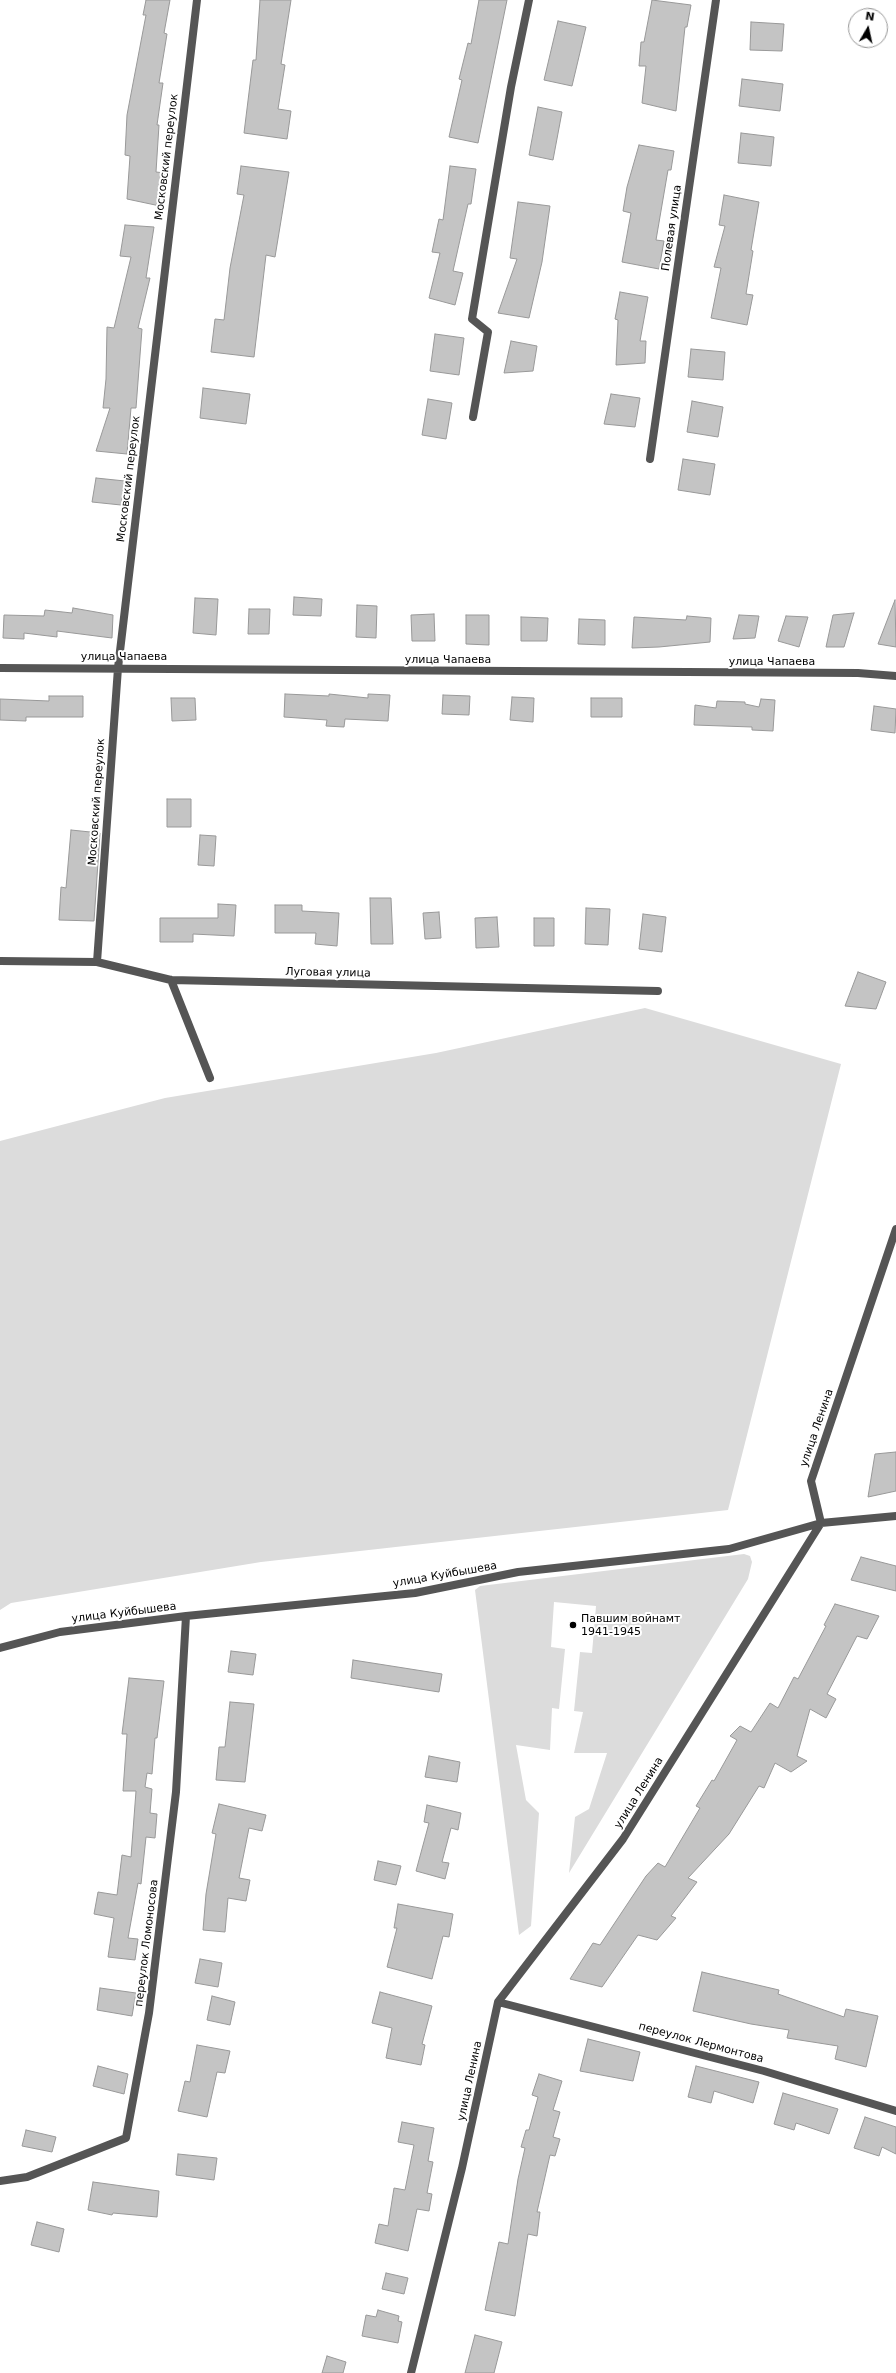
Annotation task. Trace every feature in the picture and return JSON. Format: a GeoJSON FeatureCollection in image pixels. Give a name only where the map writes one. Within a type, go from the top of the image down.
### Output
{"type":"FeatureCollection","features":[{"type":"Feature","properties":{"kind":"street","name":"Московский переулок"},"geometry":{"type":"LineString","coordinates":[[97,962],[118,668],[197,0]]}},
{"type":"Feature","properties":{"kind":"street"},"geometry":{"type":"LineString","coordinates":[[473,417],[488,332],[472,319],[511,87],[529,0]]}},
{"type":"Feature","properties":{"kind":"street","name":"Полевая улица"},"geometry":{"type":"LineString","coordinates":[[650,459],[716,0]]}},
{"type":"Feature","properties":{"kind":"street","name":"улица Чапаева"},"geometry":{"type":"LineString","coordinates":[[0,668],[858,673],[896,676]]}},
{"type":"Feature","properties":{"kind":"street","name":"Луговая улица"},"geometry":{"type":"LineString","coordinates":[[0,960],[97,962],[171,980],[658,991]]}},
{"type":"Feature","properties":{"kind":"street"},"geometry":{"type":"LineString","coordinates":[[171,980],[210,1078]]}},
{"type":"Feature","properties":{"kind":"street","name":"улица Ленина"},"geometry":{"type":"LineString","coordinates":[[411,2373],[462,2168],[498,2002],[623,1839],[821,1523],[811,1481],[896,1229]]}},
{"type":"Feature","properties":{"kind":"street","name":"улица Куйбышева"},"geometry":{"type":"LineString","coordinates":[[0,1648],[60,1632],[186,1616],[415,1593],[518,1572],[729,1549],[821,1523],[896,1516]]}},
{"type":"Feature","properties":{"kind":"street","name":"переулок Ломоносова"},"geometry":{"type":"LineString","coordinates":[[0,2181],[27,2177],[126,2138],[149,2013],[174,1808],[186,1616]]}},
{"type":"Feature","properties":{"kind":"street","name":"переулок Лермонтова"},"geometry":{"type":"LineString","coordinates":[[498,2002],[764,2071],[896,2112]]}},
{"type":"Feature","properties":{"kind":"shaded area"},"geometry":{"type":"Polygon","coordinates":[[[645,1008],[841,1064],[728,1510],[261,1562],[11,1603],[0,1610],[0,1141],[165,1098],[436,1053],[645,1008]]]}},
{"type":"Feature","properties":{"kind":"shaded area"},"geometry":{"type":"Polygon","coordinates":[[[744,1554],[750,1556],[752,1562],[748,1579],[569,1873],[575,1817],[589,1809],[607,1753],[574,1753],[583,1712],[574,1711],[580,1652],[592,1653],[596,1606],[554,1602],[551,1647],[565,1649],[559,1709],[552,1708],[550,1750],[516,1745],[526,1800],[539,1813],[531,1926],[519,1935],[475,1590],[480,1586],[744,1554]]]}},
{"type":"Feature","properties":{"kind":"building"},"geometry":{"type":"Polygon","coordinates":[[[146,0],[170,0],[164,33],[167,34],[159,83],[163,83],[157,125],[159,125],[156,172],[165,173],[160,206],[127,199],[130,156],[125,155],[127,115],[146,15],[143,15],[146,0]]]}},
{"type":"Feature","properties":{"kind":"building"},"geometry":{"type":"Polygon","coordinates":[[[260,0],[291,0],[281,64],[285,65],[278,109],[291,111],[287,139],[244,133],[253,60],[256,60],[260,0]]]}},
{"type":"Feature","properties":{"kind":"building"},"geometry":{"type":"Polygon","coordinates":[[[479,0],[507,0],[478,143],[449,137],[462,80],[459,79],[468,43],[471,44],[479,0]]]}},
{"type":"Feature","properties":{"kind":"building"},"geometry":{"type":"Polygon","coordinates":[[[652,0],[691,5],[687,27],[685,27],[676,111],[642,103],[646,66],[639,66],[641,42],[644,42],[652,0]]]}},
{"type":"Feature","properties":{"kind":"building"},"geometry":{"type":"Polygon","coordinates":[[[558,21],[586,27],[572,86],[544,80],[558,21]]]}},
{"type":"Feature","properties":{"kind":"building"},"geometry":{"type":"Polygon","coordinates":[[[751,22],[784,24],[782,51],[750,50],[751,22]]]}},
{"type":"Feature","properties":{"kind":"building"},"geometry":{"type":"Polygon","coordinates":[[[742,79],[783,84],[780,111],[739,106],[742,79]]]}},
{"type":"Feature","properties":{"kind":"building"},"geometry":{"type":"Polygon","coordinates":[[[538,107],[562,112],[553,160],[529,155],[538,107]]]}},
{"type":"Feature","properties":{"kind":"building"},"geometry":{"type":"Polygon","coordinates":[[[741,133],[774,137],[771,166],[738,163],[741,133]]]}},
{"type":"Feature","properties":{"kind":"building"},"geometry":{"type":"Polygon","coordinates":[[[639,145],[674,151],[671,170],[668,170],[656,240],[664,241],[659,269],[622,262],[631,213],[623,211],[627,187],[639,145]]]}},
{"type":"Feature","properties":{"kind":"building"},"geometry":{"type":"Polygon","coordinates":[[[241,166],[289,172],[275,257],[266,255],[254,357],[211,352],[215,319],[224,320],[230,268],[244,195],[237,194],[241,166]]]}},
{"type":"Feature","properties":{"kind":"building"},"geometry":{"type":"Polygon","coordinates":[[[450,166],[476,169],[471,204],[468,204],[453,271],[463,273],[455,305],[429,298],[440,253],[432,252],[439,219],[443,220],[450,166]]]}},
{"type":"Feature","properties":{"kind":"building"},"geometry":{"type":"Polygon","coordinates":[[[724,195],[759,202],[751,250],[753,251],[746,294],[753,295],[747,325],[711,318],[721,268],[714,267],[725,226],[719,225],[724,195]]]}},
{"type":"Feature","properties":{"kind":"building"},"geometry":{"type":"Polygon","coordinates":[[[518,202],[550,206],[542,262],[529,318],[498,313],[517,259],[510,258],[518,202]]]}},
{"type":"Feature","properties":{"kind":"building"},"geometry":{"type":"Polygon","coordinates":[[[125,225],[154,227],[146,278],[150,278],[138,328],[142,329],[136,408],[131,408],[127,454],[96,451],[110,408],[103,408],[106,379],[107,327],[114,328],[131,257],[120,256],[125,225]]]}},
{"type":"Feature","properties":{"kind":"building"},"geometry":{"type":"Polygon","coordinates":[[[620,292],[648,297],[640,341],[646,341],[645,363],[616,365],[618,320],[615,319],[620,292]]]}},
{"type":"Feature","properties":{"kind":"building"},"geometry":{"type":"Polygon","coordinates":[[[435,334],[464,338],[459,375],[430,371],[435,334]]]}},
{"type":"Feature","properties":{"kind":"building"},"geometry":{"type":"Polygon","coordinates":[[[511,341],[537,346],[533,371],[504,373],[511,341]]]}},
{"type":"Feature","properties":{"kind":"building"},"geometry":{"type":"Polygon","coordinates":[[[691,349],[725,352],[723,380],[688,377],[691,349]]]}},
{"type":"Feature","properties":{"kind":"building"},"geometry":{"type":"Polygon","coordinates":[[[203,388],[250,394],[246,424],[200,418],[203,388]]]}},
{"type":"Feature","properties":{"kind":"building"},"geometry":{"type":"Polygon","coordinates":[[[611,394],[640,398],[635,427],[604,424],[611,394]]]}},
{"type":"Feature","properties":{"kind":"building"},"geometry":{"type":"Polygon","coordinates":[[[428,399],[452,403],[446,439],[422,435],[428,399]]]}},
{"type":"Feature","properties":{"kind":"building"},"geometry":{"type":"Polygon","coordinates":[[[692,401],[723,407],[718,437],[687,432],[692,401]]]}},
{"type":"Feature","properties":{"kind":"building"},"geometry":{"type":"Polygon","coordinates":[[[683,459],[715,464],[710,495],[678,490],[683,459]]]}},
{"type":"Feature","properties":{"kind":"building"},"geometry":{"type":"Polygon","coordinates":[[[96,478],[125,481],[121,505],[92,502],[96,478]]]}},
{"type":"Feature","properties":{"kind":"building"},"geometry":{"type":"Polygon","coordinates":[[[294,597],[322,599],[321,616],[293,615],[294,597]]]}},
{"type":"Feature","properties":{"kind":"building"},"geometry":{"type":"Polygon","coordinates":[[[195,598],[218,599],[216,635],[193,633],[195,598]]]}},
{"type":"Feature","properties":{"kind":"building"},"geometry":{"type":"Polygon","coordinates":[[[895,600],[896,647],[878,644],[895,600]]]}},
{"type":"Feature","properties":{"kind":"building"},"geometry":{"type":"Polygon","coordinates":[[[357,605],[377,606],[376,638],[356,637],[357,605]]]}},
{"type":"Feature","properties":{"kind":"building"},"geometry":{"type":"Polygon","coordinates":[[[73,608],[113,615],[112,638],[57,631],[57,637],[24,633],[24,639],[3,638],[4,615],[44,616],[45,610],[72,613],[73,608]]]}},
{"type":"Feature","properties":{"kind":"building"},"geometry":{"type":"Polygon","coordinates":[[[249,609],[270,609],[269,634],[248,634],[249,609]]]}},
{"type":"Feature","properties":{"kind":"building"},"geometry":{"type":"Polygon","coordinates":[[[854,613],[844,647],[826,647],[833,615],[854,613]]]}},
{"type":"Feature","properties":{"kind":"building"},"geometry":{"type":"Polygon","coordinates":[[[434,614],[435,641],[412,641],[411,615],[434,614]]]}},
{"type":"Feature","properties":{"kind":"building"},"geometry":{"type":"Polygon","coordinates":[[[466,615],[489,615],[489,645],[466,644],[466,615]]]}},
{"type":"Feature","properties":{"kind":"building"},"geometry":{"type":"Polygon","coordinates":[[[739,615],[759,616],[755,638],[733,639],[739,615]]]}},
{"type":"Feature","properties":{"kind":"building"},"geometry":{"type":"Polygon","coordinates":[[[687,616],[711,618],[710,642],[632,648],[634,617],[686,620],[687,616]]]}},
{"type":"Feature","properties":{"kind":"building"},"geometry":{"type":"Polygon","coordinates":[[[786,616],[808,617],[799,647],[778,641],[786,616]]]}},
{"type":"Feature","properties":{"kind":"building"},"geometry":{"type":"Polygon","coordinates":[[[521,617],[548,618],[547,641],[521,641],[521,617]]]}},
{"type":"Feature","properties":{"kind":"building"},"geometry":{"type":"Polygon","coordinates":[[[579,619],[605,620],[605,645],[578,644],[579,619]]]}},
{"type":"Feature","properties":{"kind":"building"},"geometry":{"type":"Polygon","coordinates":[[[285,694],[329,696],[329,694],[368,698],[368,694],[390,695],[388,721],[345,719],[344,727],[326,726],[327,720],[284,717],[285,694]]]}},
{"type":"Feature","properties":{"kind":"building"},"geometry":{"type":"Polygon","coordinates":[[[443,695],[470,696],[469,715],[442,714],[443,695]]]}},
{"type":"Feature","properties":{"kind":"building"},"geometry":{"type":"Polygon","coordinates":[[[49,696],[83,696],[83,717],[26,717],[26,721],[0,720],[0,699],[49,701],[49,696]]]}},
{"type":"Feature","properties":{"kind":"building"},"geometry":{"type":"Polygon","coordinates":[[[512,697],[534,698],[533,722],[510,720],[512,697]]]}},
{"type":"Feature","properties":{"kind":"building"},"geometry":{"type":"Polygon","coordinates":[[[171,698],[195,698],[196,720],[172,721],[171,698]]]}},
{"type":"Feature","properties":{"kind":"building"},"geometry":{"type":"Polygon","coordinates":[[[591,698],[622,698],[622,717],[591,717],[591,698]]]}},
{"type":"Feature","properties":{"kind":"building"},"geometry":{"type":"Polygon","coordinates":[[[761,699],[775,700],[773,731],[752,730],[752,727],[694,725],[695,705],[716,708],[717,701],[745,702],[745,704],[759,707],[761,699]]]}},
{"type":"Feature","properties":{"kind":"building"},"geometry":{"type":"Polygon","coordinates":[[[874,706],[896,709],[895,733],[871,730],[874,706]]]}},
{"type":"Feature","properties":{"kind":"building"},"geometry":{"type":"Polygon","coordinates":[[[167,799],[191,799],[191,827],[167,827],[167,799]]]}},
{"type":"Feature","properties":{"kind":"building"},"geometry":{"type":"Polygon","coordinates":[[[71,830],[100,833],[94,921],[59,920],[61,887],[66,888],[71,830]]]}},
{"type":"Feature","properties":{"kind":"building"},"geometry":{"type":"Polygon","coordinates":[[[200,835],[216,836],[214,866],[198,865],[200,835]]]}},
{"type":"Feature","properties":{"kind":"building"},"geometry":{"type":"Polygon","coordinates":[[[370,898],[391,898],[393,944],[371,944],[370,898]]]}},
{"type":"Feature","properties":{"kind":"building"},"geometry":{"type":"Polygon","coordinates":[[[218,904],[236,905],[234,936],[193,934],[193,942],[160,942],[160,918],[218,918],[218,904]]]}},
{"type":"Feature","properties":{"kind":"building"},"geometry":{"type":"Polygon","coordinates":[[[275,905],[302,905],[302,911],[339,913],[337,946],[315,944],[316,933],[275,933],[275,905]]]}},
{"type":"Feature","properties":{"kind":"building"},"geometry":{"type":"Polygon","coordinates":[[[586,908],[610,909],[608,945],[585,944],[586,908]]]}},
{"type":"Feature","properties":{"kind":"building"},"geometry":{"type":"Polygon","coordinates":[[[439,912],[441,938],[425,939],[423,913],[439,912]]]}},
{"type":"Feature","properties":{"kind":"building"},"geometry":{"type":"Polygon","coordinates":[[[643,914],[666,917],[662,952],[639,949],[643,914]]]}},
{"type":"Feature","properties":{"kind":"building"},"geometry":{"type":"Polygon","coordinates":[[[497,917],[499,947],[476,948],[475,918],[497,917]]]}},
{"type":"Feature","properties":{"kind":"building"},"geometry":{"type":"Polygon","coordinates":[[[534,918],[554,918],[554,946],[534,946],[534,918]]]}},
{"type":"Feature","properties":{"kind":"building"},"geometry":{"type":"Polygon","coordinates":[[[858,972],[886,982],[876,1009],[845,1006],[858,972]]]}},
{"type":"Feature","properties":{"kind":"building"},"geometry":{"type":"Polygon","coordinates":[[[896,1452],[896,1491],[868,1497],[875,1454],[896,1452]]]}},
{"type":"Feature","properties":{"kind":"building"},"geometry":{"type":"Polygon","coordinates":[[[861,1557],[896,1566],[896,1591],[851,1580],[861,1557]]]}},
{"type":"Feature","properties":{"kind":"building"},"geometry":{"type":"Polygon","coordinates":[[[835,1604],[879,1616],[867,1639],[857,1636],[827,1694],[836,1699],[826,1718],[810,1709],[797,1756],[807,1761],[791,1772],[775,1763],[764,1788],[759,1786],[729,1834],[688,1878],[697,1882],[671,1916],[676,1918],[657,1940],[638,1935],[602,1987],[570,1979],[593,1943],[600,1945],[646,1876],[658,1863],[665,1867],[700,1808],[696,1806],[712,1780],[714,1781],[737,1740],[730,1736],[740,1726],[751,1732],[770,1703],[778,1708],[794,1677],[798,1679],[826,1626],[824,1625],[835,1604]]]}},
{"type":"Feature","properties":{"kind":"building"},"geometry":{"type":"Polygon","coordinates":[[[231,1651],[256,1654],[253,1675],[228,1672],[231,1651]]]}},
{"type":"Feature","properties":{"kind":"building"},"geometry":{"type":"Polygon","coordinates":[[[353,1660],[442,1674],[439,1692],[351,1678],[353,1660]]]}},
{"type":"Feature","properties":{"kind":"building"},"geometry":{"type":"Polygon","coordinates":[[[129,1678],[164,1681],[157,1738],[155,1738],[152,1774],[147,1773],[145,1787],[152,1789],[150,1813],[157,1814],[155,1838],[146,1837],[141,1884],[138,1883],[128,1938],[138,1939],[135,1960],[108,1957],[114,1918],[94,1914],[98,1892],[117,1895],[122,1855],[131,1857],[136,1791],[123,1791],[127,1734],[122,1734],[129,1678]]]}},
{"type":"Feature","properties":{"kind":"building"},"geometry":{"type":"Polygon","coordinates":[[[230,1702],[254,1704],[245,1782],[216,1780],[219,1747],[225,1747],[230,1702]]]}},
{"type":"Feature","properties":{"kind":"building"},"geometry":{"type":"Polygon","coordinates":[[[429,1756],[460,1762],[457,1782],[425,1777],[429,1756]]]}},
{"type":"Feature","properties":{"kind":"building"},"geometry":{"type":"Polygon","coordinates":[[[219,1804],[266,1815],[262,1831],[249,1828],[239,1878],[250,1880],[246,1901],[228,1898],[225,1932],[203,1930],[206,1894],[216,1834],[212,1833],[219,1804]]]}},
{"type":"Feature","properties":{"kind":"building"},"geometry":{"type":"Polygon","coordinates":[[[427,1805],[461,1813],[458,1830],[451,1828],[442,1862],[449,1863],[445,1879],[416,1871],[429,1823],[424,1822],[427,1805]]]}},
{"type":"Feature","properties":{"kind":"building"},"geometry":{"type":"Polygon","coordinates":[[[378,1861],[401,1866],[396,1885],[374,1880],[378,1861]]]}},
{"type":"Feature","properties":{"kind":"building"},"geometry":{"type":"Polygon","coordinates":[[[398,1904],[453,1914],[449,1937],[443,1936],[432,1979],[387,1967],[397,1928],[394,1928],[398,1904]]]}},
{"type":"Feature","properties":{"kind":"building"},"geometry":{"type":"Polygon","coordinates":[[[200,1959],[222,1963],[218,1987],[195,1983],[200,1959]]]}},
{"type":"Feature","properties":{"kind":"building"},"geometry":{"type":"Polygon","coordinates":[[[702,1972],[779,1990],[778,1994],[844,2017],[846,2009],[878,2016],[866,2067],[835,2059],[838,2046],[787,2038],[789,2030],[751,2024],[693,2011],[702,1972]]]}},
{"type":"Feature","properties":{"kind":"building"},"geometry":{"type":"Polygon","coordinates":[[[100,1988],[136,1993],[132,2016],[97,2010],[100,1988]]]}},
{"type":"Feature","properties":{"kind":"building"},"geometry":{"type":"Polygon","coordinates":[[[380,1992],[432,2006],[422,2044],[425,2045],[421,2065],[386,2058],[392,2028],[372,2023],[380,1992]]]}},
{"type":"Feature","properties":{"kind":"building"},"geometry":{"type":"Polygon","coordinates":[[[212,1996],[235,2002],[230,2025],[207,2020],[212,1996]]]}},
{"type":"Feature","properties":{"kind":"building"},"geometry":{"type":"Polygon","coordinates":[[[588,2039],[640,2052],[633,2081],[580,2071],[588,2039]]]}},
{"type":"Feature","properties":{"kind":"building"},"geometry":{"type":"Polygon","coordinates":[[[197,2045],[230,2051],[225,2073],[217,2072],[207,2117],[178,2111],[185,2081],[190,2082],[197,2045]]]}},
{"type":"Feature","properties":{"kind":"building"},"geometry":{"type":"Polygon","coordinates":[[[98,2066],[128,2074],[124,2094],[93,2086],[98,2066]]]}},
{"type":"Feature","properties":{"kind":"building"},"geometry":{"type":"Polygon","coordinates":[[[696,2066],[759,2082],[753,2103],[714,2091],[711,2103],[688,2097],[696,2066]]]}},
{"type":"Feature","properties":{"kind":"building"},"geometry":{"type":"Polygon","coordinates":[[[539,2074],[562,2081],[553,2110],[560,2112],[553,2137],[560,2139],[555,2156],[550,2155],[537,2212],[540,2212],[537,2236],[528,2234],[515,2316],[485,2310],[499,2242],[508,2244],[518,2179],[525,2148],[521,2147],[526,2130],[529,2130],[538,2097],[532,2095],[539,2074]]]}},
{"type":"Feature","properties":{"kind":"building"},"geometry":{"type":"Polygon","coordinates":[[[783,2093],[838,2109],[829,2134],[796,2123],[794,2130],[774,2124],[783,2093]]]}},
{"type":"Feature","properties":{"kind":"building"},"geometry":{"type":"Polygon","coordinates":[[[865,2117],[896,2127],[896,2154],[882,2147],[879,2156],[854,2148],[865,2117]]]}},
{"type":"Feature","properties":{"kind":"building"},"geometry":{"type":"Polygon","coordinates":[[[402,2122],[434,2128],[428,2161],[433,2162],[427,2193],[432,2194],[429,2211],[417,2209],[408,2251],[375,2243],[379,2224],[388,2226],[394,2188],[405,2190],[414,2145],[398,2142],[402,2122]]]}},
{"type":"Feature","properties":{"kind":"building"},"geometry":{"type":"Polygon","coordinates":[[[26,2130],[56,2137],[52,2152],[22,2146],[26,2130]]]}},
{"type":"Feature","properties":{"kind":"building"},"geometry":{"type":"Polygon","coordinates":[[[178,2154],[217,2158],[214,2180],[176,2175],[178,2154]]]}},
{"type":"Feature","properties":{"kind":"building"},"geometry":{"type":"Polygon","coordinates":[[[93,2182],[159,2191],[157,2217],[113,2213],[112,2215],[88,2210],[93,2182]]]}},
{"type":"Feature","properties":{"kind":"building"},"geometry":{"type":"Polygon","coordinates":[[[37,2222],[64,2229],[59,2252],[31,2245],[37,2222]]]}},
{"type":"Feature","properties":{"kind":"building"},"geometry":{"type":"Polygon","coordinates":[[[386,2273],[408,2278],[404,2294],[382,2289],[386,2273]]]}},
{"type":"Feature","properties":{"kind":"building"},"geometry":{"type":"Polygon","coordinates":[[[378,2310],[399,2316],[398,2321],[402,2322],[398,2343],[362,2336],[366,2315],[376,2317],[378,2310]]]}},
{"type":"Feature","properties":{"kind":"building"},"geometry":{"type":"Polygon","coordinates":[[[475,2335],[502,2342],[494,2373],[465,2373],[475,2335]]]}},
{"type":"Feature","properties":{"kind":"building"},"geometry":{"type":"Polygon","coordinates":[[[327,2356],[346,2362],[343,2373],[322,2373],[327,2356]]]}},
{"type":"Feature","properties":{"kind":"place","name":"Павшим войнамт 1941-1945"},"geometry":{"type":"Point","coordinates":[573,1625]}}]}
